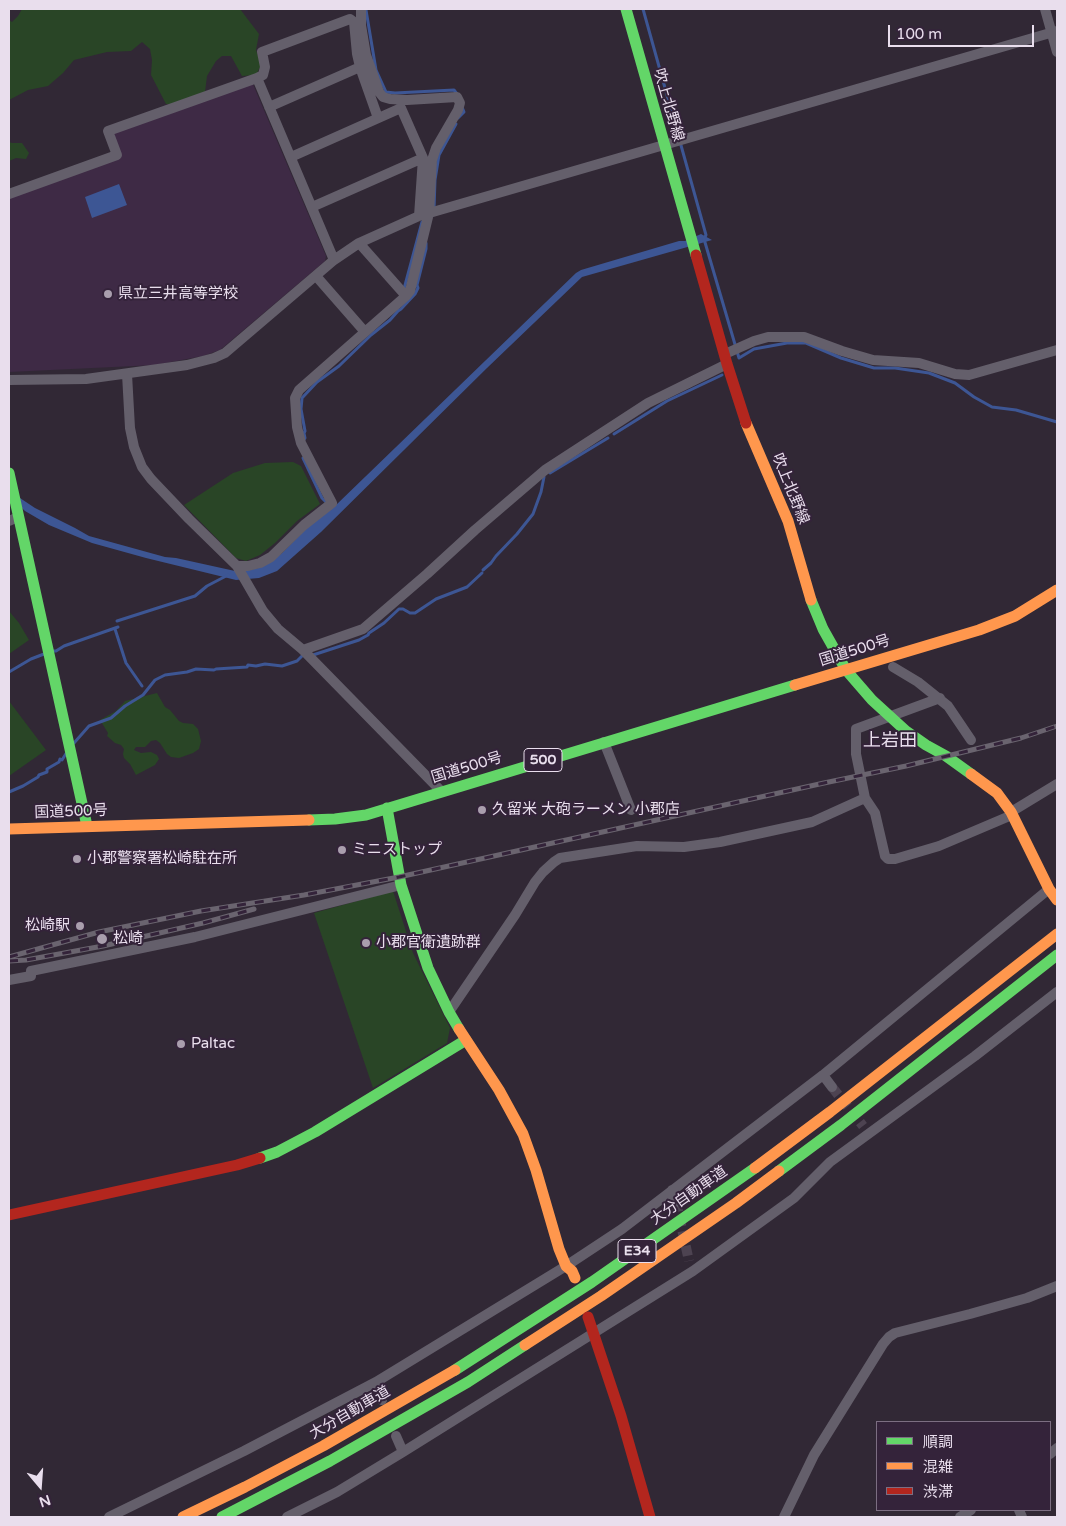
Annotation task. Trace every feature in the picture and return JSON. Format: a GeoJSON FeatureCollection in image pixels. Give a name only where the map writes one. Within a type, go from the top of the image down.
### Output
{"type":"FeatureCollection","features":[{"type":"Feature","properties":{"kind":"main road","name":"吹上北野線"},"geometry":{"type":"LineString","coordinates":[[626,9],[747,426],[788,522],[813,607],[823,629],[846,670],[872,700],[913,735],[997,793],[1012,813],[1049,888],[1057,900]]}},
{"type":"Feature","properties":{"kind":"main road"},"geometry":{"type":"LineString","coordinates":[[9,473],[14,518],[86,826]]}},
{"type":"Feature","properties":{"kind":"main road","name":"国道500号"},"geometry":{"type":"LineString","coordinates":[[9,829],[335,819],[366,815],[979,630],[1015,616],[1057,590]]}},
{"type":"Feature","properties":{"kind":"main road"},"geometry":{"type":"LineString","coordinates":[[387,808],[401,885],[428,968],[449,1012],[499,1090],[523,1134],[536,1170],[559,1248],[566,1266],[572,1271],[575,1278]]}},
{"type":"Feature","properties":{"kind":"main road"},"geometry":{"type":"LineString","coordinates":[[931,1034],[1057,921]]}},
{"type":"Feature","properties":{"kind":"main road","name":"大分自動車道"},"geometry":{"type":"LineString","coordinates":[[183,1517],[332,1441],[460,1367],[592,1282],[726,1189],[830,1112],[1057,934]]}},
{"type":"Feature","properties":{"kind":"main road","name":"E34"},"geometry":{"type":"LineString","coordinates":[[222,1517],[330,1461],[468,1382],[601,1296],[736,1203],[841,1125],[1057,955]]}},
{"type":"Feature","properties":{"kind":"main road"},"geometry":{"type":"LineString","coordinates":[[9,1215],[237,1165],[277,1152],[315,1132],[466,1040]]}},
{"type":"Feature","properties":{"kind":"main road"},"geometry":{"type":"LineString","coordinates":[[588,1318],[621,1416],[650,1517]]}},
{"type":"Feature","properties":{"kind":"street"},"geometry":{"type":"LineString","coordinates":[[361,9],[361,25],[366,54],[379,92],[382,97],[404,104]]}},
{"type":"Feature","properties":{"kind":"street"},"geometry":{"type":"LineString","coordinates":[[1045,9],[1054,31],[1057,52]]}},
{"type":"Feature","properties":{"kind":"street"},"geometry":{"type":"LineString","coordinates":[[9,194],[116,155],[108,131],[258,78],[263,74],[265,66],[262,52],[350,20],[354,22],[360,67],[378,118]]}},
{"type":"Feature","properties":{"kind":"street"},"geometry":{"type":"LineString","coordinates":[[9,380],[86,379],[187,365],[214,358],[225,353],[334,260],[360,243],[424,214],[1054,31]]}},
{"type":"Feature","properties":{"kind":"street"},"geometry":{"type":"LineString","coordinates":[[270,107],[360,67]]}},
{"type":"Feature","properties":{"kind":"street"},"geometry":{"type":"LineString","coordinates":[[258,78],[334,260]]}},
{"type":"Feature","properties":{"kind":"street"},"geometry":{"type":"LineString","coordinates":[[237,566],[260,563],[270,557],[304,525],[332,503],[301,443],[297,427],[295,398],[298,390],[410,291],[432,160],[436,148],[460,104],[457,97],[404,104],[291,158]]}},
{"type":"Feature","properties":{"kind":"street"},"geometry":{"type":"LineString","coordinates":[[404,104],[423,158],[424,214]]}},
{"type":"Feature","properties":{"kind":"street"},"geometry":{"type":"LineString","coordinates":[[312,207],[423,158]]}},
{"type":"Feature","properties":{"kind":"street"},"geometry":{"type":"LineString","coordinates":[[360,243],[406,296]]}},
{"type":"Feature","properties":{"kind":"street"},"geometry":{"type":"LineString","coordinates":[[316,276],[365,332]]}},
{"type":"Feature","properties":{"kind":"street"},"geometry":{"type":"LineString","coordinates":[[303,650],[362,629],[545,470],[648,403],[754,341],[768,337],[804,337],[873,360],[919,363],[955,374],[969,375],[1057,350]]}},
{"type":"Feature","properties":{"kind":"street"},"geometry":{"type":"LineString","coordinates":[[127,374],[130,428],[134,447],[142,467],[151,479],[237,566],[263,611],[278,629],[303,650],[441,791]]}},
{"type":"Feature","properties":{"kind":"street"},"geometry":{"type":"LineString","coordinates":[[893,667],[940,698],[948,706],[972,740]]}},
{"type":"Feature","properties":{"kind":"street"},"geometry":{"type":"LineString","coordinates":[[940,698],[856,729],[856,754],[865,798],[875,813],[885,856],[888,859],[895,859],[939,846],[1012,813],[1057,784]]}},
{"type":"Feature","properties":{"kind":"street"},"geometry":{"type":"LineString","coordinates":[[604,742],[631,810]]}},
{"type":"Feature","properties":{"kind":"street"},"geometry":{"type":"LineString","coordinates":[[449,1012],[539,877],[560,858],[637,846],[684,847],[720,842],[812,822],[865,798]]}},
{"type":"Feature","properties":{"kind":"street"},"geometry":{"type":"LineString","coordinates":[[9,980],[31,976],[32,971],[195,937],[401,885]]}},
{"type":"Feature","properties":{"kind":"street"},"geometry":{"type":"LineString","coordinates":[[109,1517],[244,1452],[376,1382],[566,1266],[622,1229],[823,1075],[1049,888]]}},
{"type":"Feature","properties":{"kind":"street"},"geometry":{"type":"LineString","coordinates":[[287,1517],[337,1492],[693,1271],[794,1198],[866,1130],[975,1056],[1057,992]]}},
{"type":"Feature","properties":{"kind":"street"},"geometry":{"type":"LineString","coordinates":[[823,1075],[832,1087]]}},
{"type":"Feature","properties":{"kind":"street"},"geometry":{"type":"LineString","coordinates":[[672,1190],[676,1202]]}},
{"type":"Feature","properties":{"kind":"street"},"geometry":{"type":"LineString","coordinates":[[689,1261],[693,1271]]}},
{"type":"Feature","properties":{"kind":"street"},"geometry":{"type":"LineString","coordinates":[[784,1517],[814,1455],[889,1337],[895,1333],[1027,1298],[1057,1286]]}},
{"type":"Feature","properties":{"kind":"street"},"geometry":{"type":"LineString","coordinates":[[376,1382],[382,1400]]}},
{"type":"Feature","properties":{"kind":"street"},"geometry":{"type":"LineString","coordinates":[[396,1436],[403,1452]]}},
{"type":"Feature","properties":{"kind":"street"},"geometry":{"type":"LineString","coordinates":[[133,1517],[138,1504]]}},
{"type":"Feature","properties":{"kind":"shaded area"},"geometry":{"type":"Polygon","coordinates":[[[252,82],[326,256],[325,261],[220,350],[203,356],[155,365],[9,372],[9,196],[121,157],[113,132],[252,82]]]}},
{"type":"Feature","properties":{"kind":"green space"},"geometry":{"type":"Polygon","coordinates":[[[22,9],[240,9],[259,34],[256,50],[261,65],[256,75],[242,76],[231,56],[222,56],[216,61],[207,76],[205,92],[176,104],[166,104],[151,75],[152,60],[150,49],[142,42],[131,51],[107,52],[74,60],[48,86],[28,90],[9,100],[9,20],[12,22],[22,9]]]}},
{"type":"Feature","properties":{"kind":"green space"},"geometry":{"type":"Polygon","coordinates":[[[9,142],[22,143],[29,153],[26,159],[16,158],[9,161],[9,142]]]}},
{"type":"Feature","properties":{"kind":"green space"},"geometry":{"type":"Polygon","coordinates":[[[293,462],[301,466],[320,504],[297,521],[260,555],[246,561],[236,558],[184,505],[233,473],[265,463],[293,462]]]}},
{"type":"Feature","properties":{"kind":"green space"},"geometry":{"type":"Polygon","coordinates":[[[9,611],[29,640],[9,654],[9,611]]]}},
{"type":"Feature","properties":{"kind":"green space"},"geometry":{"type":"Polygon","coordinates":[[[157,693],[165,707],[179,721],[193,724],[198,729],[201,741],[199,749],[179,758],[171,757],[167,754],[156,740],[151,741],[145,747],[136,747],[134,750],[141,753],[151,752],[157,755],[159,759],[155,765],[136,775],[124,758],[124,749],[107,736],[108,733],[100,720],[116,711],[125,701],[157,693]]]}},
{"type":"Feature","properties":{"kind":"green space"},"geometry":{"type":"Polygon","coordinates":[[[9,701],[46,750],[9,776],[9,701]]]}},
{"type":"Feature","properties":{"kind":"green space"},"geometry":{"type":"Polygon","coordinates":[[[393,891],[413,953],[450,1028],[447,1043],[373,1088],[314,913],[393,891]]]}},
{"type":"Feature","properties":{"kind":"water"},"geometry":{"type":"Polygon","coordinates":[[[119,184],[127,205],[92,218],[85,197],[119,184]]]}},
{"type":"Feature","properties":{"kind":"water"},"geometry":{"type":"Polygon","coordinates":[[[701,234],[712,240],[582,277],[321,532],[277,571],[259,578],[236,580],[92,543],[49,525],[25,511],[9,496],[20,498],[35,508],[89,536],[165,557],[235,571],[258,568],[269,563],[282,553],[309,526],[336,505],[576,273],[679,241],[685,241],[701,234]]]}},
{"type":"Feature","properties":{"kind":"waterway"},"geometry":{"type":"LineString","coordinates":[[643,9],[706,235],[704,239],[739,358],[754,349],[787,343],[806,343],[841,358],[874,368],[895,368],[929,373],[955,383],[992,407],[1016,410],[1057,422]]}},
{"type":"Feature","properties":{"kind":"waterway"},"geometry":{"type":"LineString","coordinates":[[366,10],[376,70],[386,92],[454,90],[457,94]]}},
{"type":"Feature","properties":{"kind":"waterway"},"geometry":{"type":"LineString","coordinates":[[458,118],[464,112],[462,107]]}},
{"type":"Feature","properties":{"kind":"waterway"},"geometry":{"type":"LineString","coordinates":[[434,210],[435,180],[439,155],[456,124]]}},
{"type":"Feature","properties":{"kind":"waterway"},"geometry":{"type":"LineString","coordinates":[[404,289],[422,222]]}},
{"type":"Feature","properties":{"kind":"waterway"},"geometry":{"type":"LineString","coordinates":[[303,441],[305,431],[301,409],[302,398],[317,382],[339,366],[371,335],[390,320],[415,294],[418,288],[417,285],[426,243]]}},
{"type":"Feature","properties":{"kind":"waterway"},"geometry":{"type":"LineString","coordinates":[[614,434],[667,401],[722,375]]}},
{"type":"Feature","properties":{"kind":"waterway"},"geometry":{"type":"LineString","coordinates":[[550,473],[608,438]]}},
{"type":"Feature","properties":{"kind":"waterway"},"geometry":{"type":"LineString","coordinates":[[303,458],[322,498],[327,503]]}},
{"type":"Feature","properties":{"kind":"waterway"},"geometry":{"type":"LineString","coordinates":[[483,570],[533,514],[544,477]]}},
{"type":"Feature","properties":{"kind":"waterway"},"geometry":{"type":"LineString","coordinates":[[313,655],[359,640],[384,623],[399,609],[415,613],[436,599],[467,587],[482,573]]}},
{"type":"Feature","properties":{"kind":"waterway"},"geometry":{"type":"LineString","coordinates":[[117,621],[195,596],[207,586],[228,575]]}},
{"type":"Feature","properties":{"kind":"waterway"},"geometry":{"type":"LineString","coordinates":[[52,651],[118,627]]}},
{"type":"Feature","properties":{"kind":"waterway"},"geometry":{"type":"LineString","coordinates":[[115,629],[126,663],[142,686]]}},
{"type":"Feature","properties":{"kind":"waterway"},"geometry":{"type":"LineString","coordinates":[[9,672],[44,654]]}},
{"type":"Feature","properties":{"kind":"waterway"},"geometry":{"type":"LineString","coordinates":[[74,743],[89,726],[111,718],[125,706],[143,695],[155,680],[165,675],[196,669],[214,670],[265,664],[282,666],[297,661],[303,655]]}},
{"type":"Feature","properties":{"kind":"waterway"},"geometry":{"type":"LineString","coordinates":[[9,792],[47,772],[47,769],[59,762],[60,759],[62,760],[67,752]]}},
{"type":"Feature","properties":{"kind":"tunnel"},"geometry":{"type":"LineString","coordinates":[[832,1087],[863,1126]]}},
{"type":"Feature","properties":{"kind":"tunnel"},"geometry":{"type":"LineString","coordinates":[[676,1202],[689,1261]]}},
{"type":"Feature","properties":{"kind":"railway"},"geometry":{"type":"LineString","coordinates":[[9,957],[99,932],[201,911],[304,895],[399,877],[906,766],[1021,738],[1057,726]]}},
{"type":"Feature","properties":{"kind":"railway"},"geometry":{"type":"LineString","coordinates":[[9,961],[26,960],[103,946],[254,909]]}},
{"type":"Feature","properties":{"kind":"traffic: fast"},"geometry":{"type":"LineString","coordinates":[[626,9],[696,255]]}},
{"type":"Feature","properties":{"kind":"traffic: fast"},"geometry":{"type":"LineString","coordinates":[[9,473],[87,826]]}},
{"type":"Feature","properties":{"kind":"traffic: fast"},"geometry":{"type":"LineString","coordinates":[[811,600],[823,629],[846,670],[872,700],[906,731],[971,774]]}},
{"type":"Feature","properties":{"kind":"traffic: fast"},"geometry":{"type":"LineString","coordinates":[[309,820],[366,815],[795,685]]}},
{"type":"Feature","properties":{"kind":"traffic: fast"},"geometry":{"type":"LineString","coordinates":[[387,808],[401,885],[428,968],[459,1029]]}},
{"type":"Feature","properties":{"kind":"traffic: fast"},"geometry":{"type":"LineString","coordinates":[[779,1171],[841,1125],[1057,955]]}},
{"type":"Feature","properties":{"kind":"traffic: fast"},"geometry":{"type":"LineString","coordinates":[[260,1158],[277,1152],[315,1132],[466,1040]]}},
{"type":"Feature","properties":{"kind":"traffic: fast"},"geometry":{"type":"LineString","coordinates":[[455,1370],[592,1282],[755,1168]]}},
{"type":"Feature","properties":{"kind":"traffic: fast"},"geometry":{"type":"LineString","coordinates":[[222,1517],[330,1461],[468,1382],[525,1345]]}},
{"type":"Feature","properties":{"kind":"traffic: slow"},"geometry":{"type":"LineString","coordinates":[[746,423],[788,521],[811,600]]}},
{"type":"Feature","properties":{"kind":"traffic: slow"},"geometry":{"type":"LineString","coordinates":[[795,685],[979,630],[1015,616],[1057,590]]}},
{"type":"Feature","properties":{"kind":"traffic: slow"},"geometry":{"type":"LineString","coordinates":[[971,774],[997,793],[1011,812],[1049,889],[1057,900]]}},
{"type":"Feature","properties":{"kind":"traffic: slow"},"geometry":{"type":"LineString","coordinates":[[9,829],[309,820]]}},
{"type":"Feature","properties":{"kind":"traffic: slow"},"geometry":{"type":"LineString","coordinates":[[755,1168],[830,1112],[1057,934]]}},
{"type":"Feature","properties":{"kind":"traffic: slow"},"geometry":{"type":"LineString","coordinates":[[459,1029],[499,1090],[523,1134],[536,1170],[559,1249],[566,1266],[572,1271],[575,1278]]}},
{"type":"Feature","properties":{"kind":"traffic: slow"},"geometry":{"type":"LineString","coordinates":[[525,1345],[601,1296],[779,1171]]}},
{"type":"Feature","properties":{"kind":"traffic: slow"},"geometry":{"type":"LineString","coordinates":[[183,1517],[323,1446],[455,1370]]}},
{"type":"Feature","properties":{"kind":"traffic: jam"},"geometry":{"type":"LineString","coordinates":[[696,255],[746,423]]}},
{"type":"Feature","properties":{"kind":"traffic: jam"},"geometry":{"type":"LineString","coordinates":[[9,1215],[237,1165],[260,1158]]}},
{"type":"Feature","properties":{"kind":"traffic: jam"},"geometry":{"type":"LineString","coordinates":[[588,1317],[621,1416],[650,1517]]}},
{"type":"Feature","properties":{"kind":"place","name":"県立三井高等学校"},"geometry":{"type":"Point","coordinates":[108,294]}},
{"type":"Feature","properties":{"kind":"place","name":"久留米 大砲ラーメン 小郡店"},"geometry":{"type":"Point","coordinates":[482,810]}},
{"type":"Feature","properties":{"kind":"place","name":"ミニストップ"},"geometry":{"type":"Point","coordinates":[342,850]}},
{"type":"Feature","properties":{"kind":"place","name":"小郡警察署松崎駐在所"},"geometry":{"type":"Point","coordinates":[77,859]}},
{"type":"Feature","properties":{"kind":"place","name":"松崎駅"},"geometry":{"type":"Point","coordinates":[80,926]}},
{"type":"Feature","properties":{"kind":"place","name":"松崎"},"geometry":{"type":"Point","coordinates":[102,939]}},
{"type":"Feature","properties":{"kind":"place","name":"小郡官衛遺跡群"},"geometry":{"type":"Point","coordinates":[366,943]}},
{"type":"Feature","properties":{"kind":"place","name":"Paltac"},"geometry":{"type":"Point","coordinates":[181,1044]}},
{"type":"Feature","properties":{"kind":"district","name":"上岩田"},"geometry":{"type":"Point","coordinates":[890,741]}}]}
